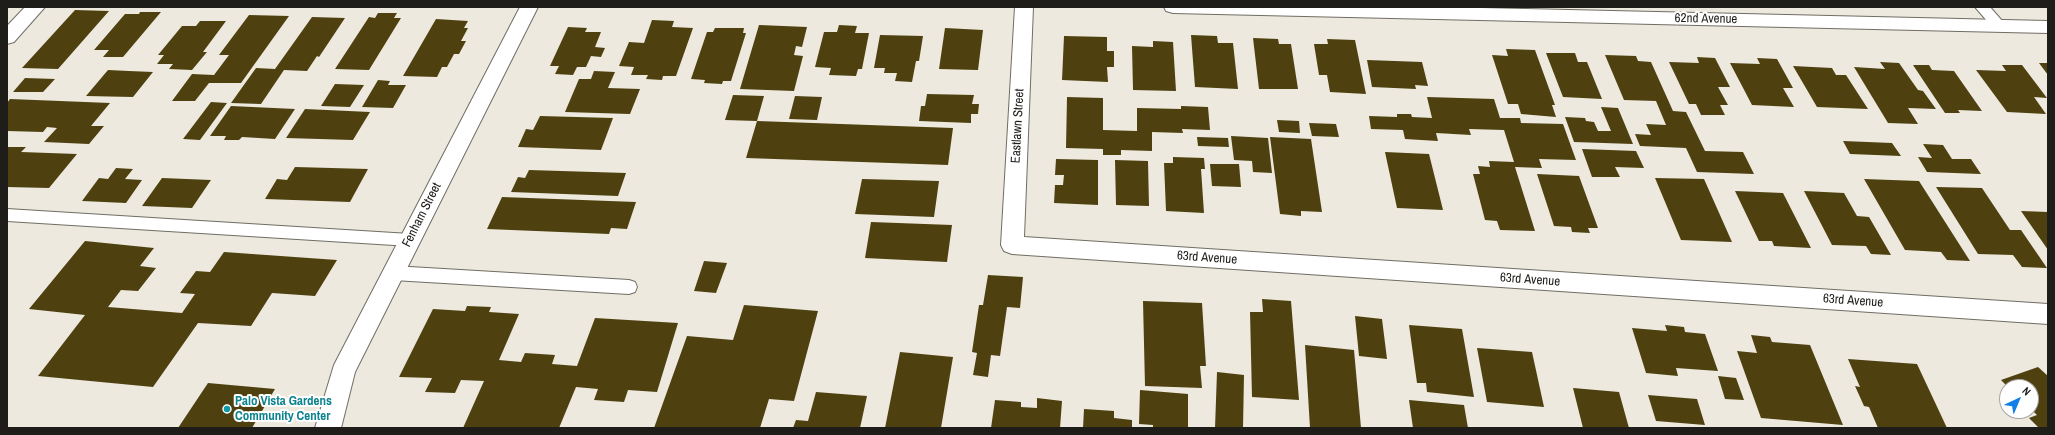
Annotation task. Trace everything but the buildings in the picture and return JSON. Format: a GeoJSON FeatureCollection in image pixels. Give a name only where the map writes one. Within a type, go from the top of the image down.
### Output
{"type":"FeatureCollection","features":[{"type":"Feature","properties":{"kind":"street"},"geometry":{"type":"LineString","coordinates":[[7,38],[36,7]]}},
{"type":"Feature","properties":{"kind":"street","name":"Fenham Street"},"geometry":{"type":"LineString","coordinates":[[328,428],[343,372],[529,7]]}},
{"type":"Feature","properties":{"kind":"street","name":"Eastlawn Street"},"geometry":{"type":"LineString","coordinates":[[1012,245],[1024,7]]}},
{"type":"Feature","properties":{"kind":"street","name":"62nd Avenue"},"geometry":{"type":"LineString","coordinates":[[1173,7],[2048,27]]}},
{"type":"Feature","properties":{"kind":"street","name":"63rd Avenue"},"geometry":{"type":"LineString","coordinates":[[1012,245],[2048,314]]}},
{"type":"Feature","properties":{"kind":"lane"},"geometry":{"type":"LineString","coordinates":[[1982,7],[1999,26]]}},
{"type":"Feature","properties":{"kind":"lane"},"geometry":{"type":"LineString","coordinates":[[7,215],[410,240]]}},
{"type":"Feature","properties":{"kind":"lane"},"geometry":{"type":"LineString","coordinates":[[393,272],[629,287]]}},
{"type":"Feature","properties":{"kind":"place","name":"Palo Vista Gardens Community Center"},"geometry":{"type":"Point","coordinates":[227,409]}}]}
